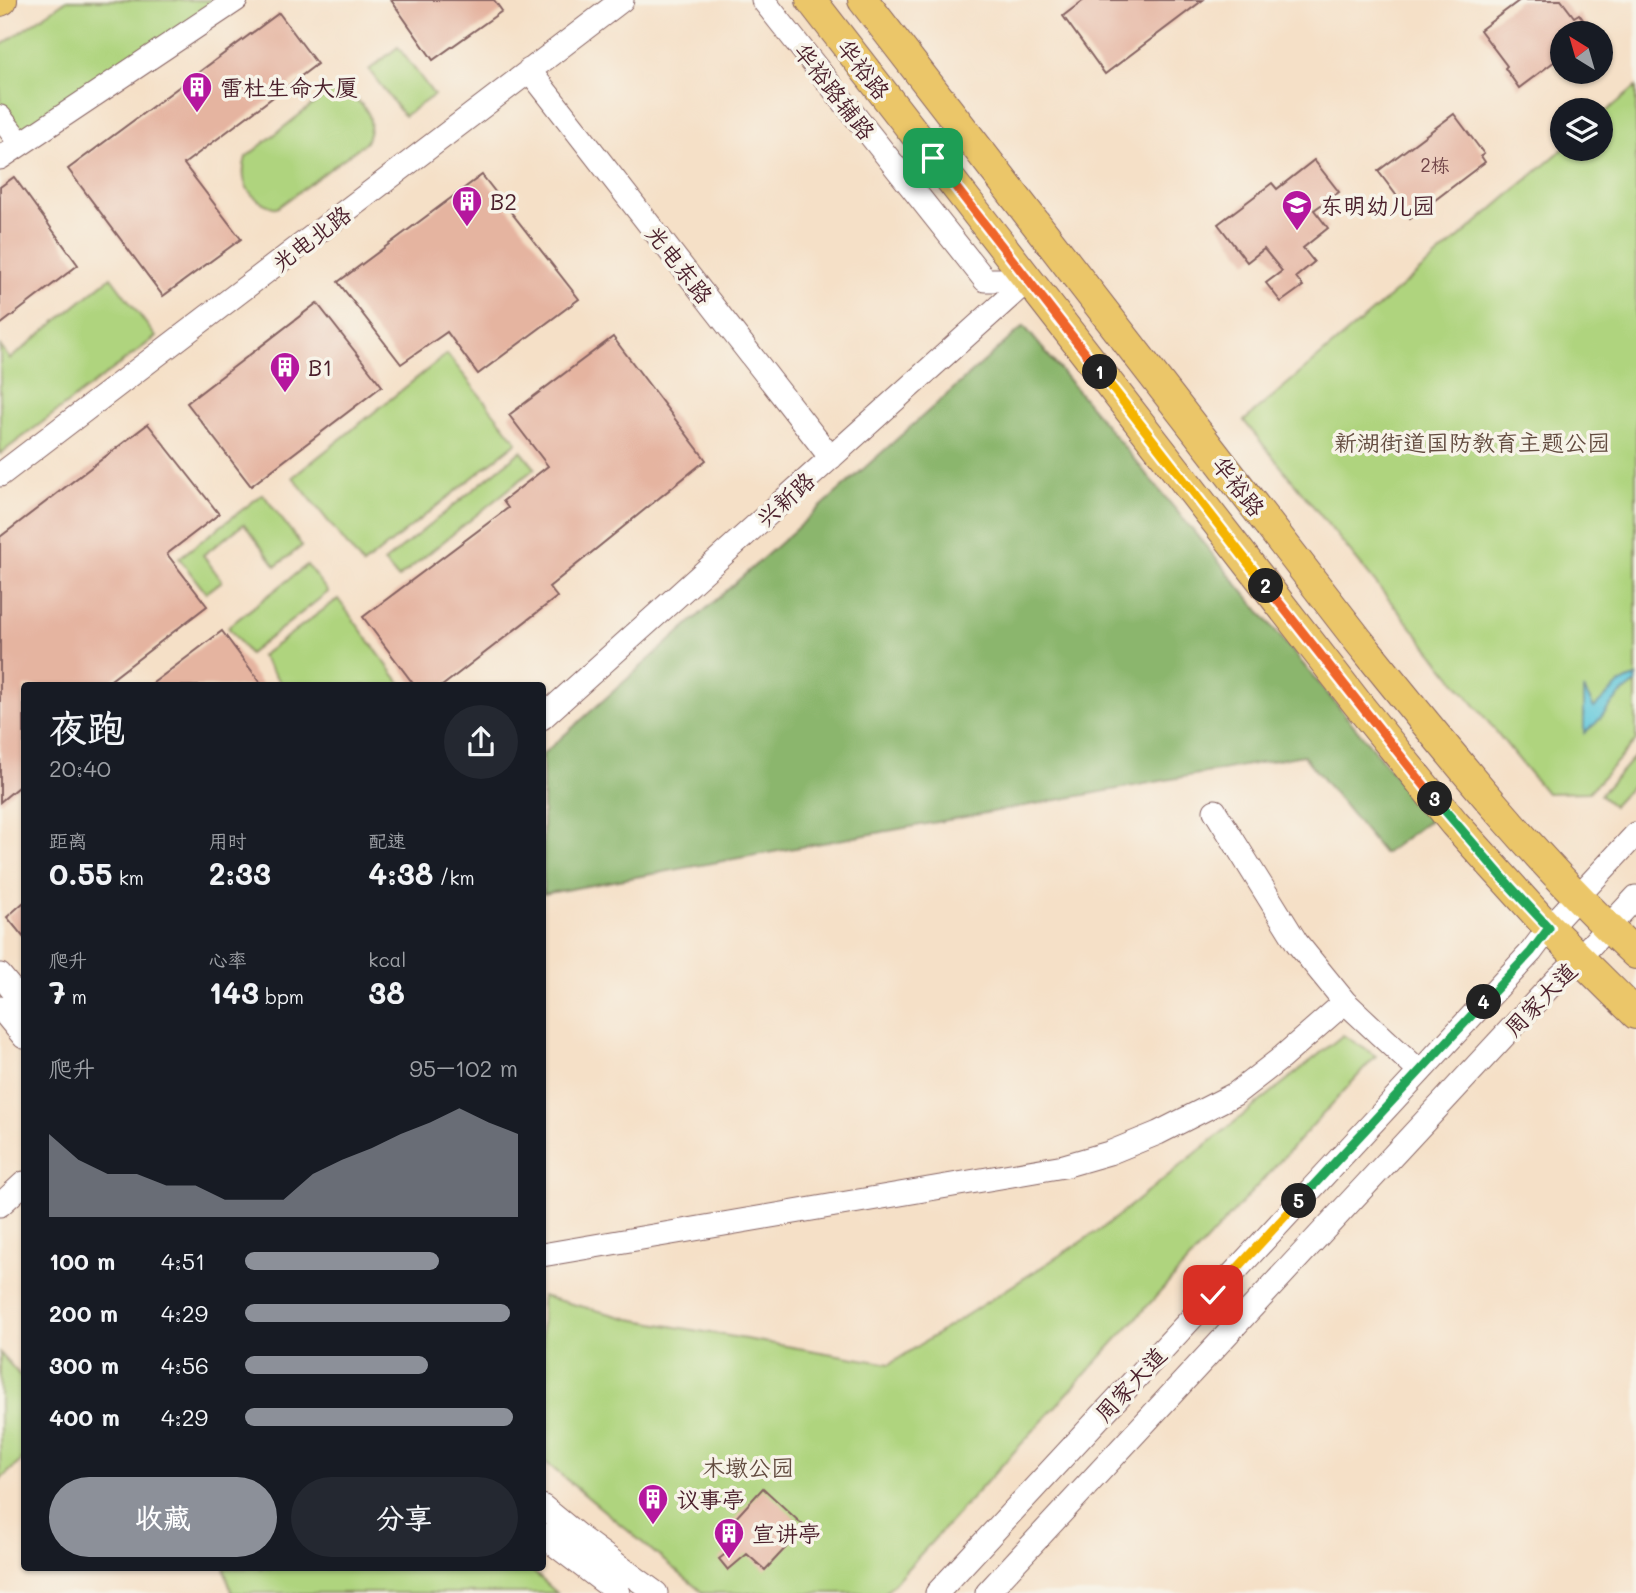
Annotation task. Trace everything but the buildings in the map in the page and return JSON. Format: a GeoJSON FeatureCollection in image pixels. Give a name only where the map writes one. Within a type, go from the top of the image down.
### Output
{"type":"FeatureCollection","features":[{"type":"Feature","properties":{"kind":"main road","name":"华裕路"},"geometry":{"type":"LineString","coordinates":[[811,0],[1357,703],[1454,822],[1549,928],[1636,1014]]}},
{"type":"Feature","properties":{"kind":"main road","name":"华裕路"},"geometry":{"type":"LineString","coordinates":[[863,0],[1428,727],[1514,829],[1636,954]]}},
{"type":"Feature","properties":{"kind":"street"},"geometry":{"type":"LineString","coordinates":[[0,158],[236,0]]}},
{"type":"Feature","properties":{"kind":"street","name":"光电北路"},"geometry":{"type":"LineString","coordinates":[[0,475],[622,0]]}},
{"type":"Feature","properties":{"kind":"street","name":"华裕路辅路"},"geometry":{"type":"LineString","coordinates":[[763,0],[985,280],[1028,280]]}},
{"type":"Feature","properties":{"kind":"street","name":"光电东路"},"geometry":{"type":"LineString","coordinates":[[529,70],[831,458]]}},
{"type":"Feature","properties":{"kind":"street"},"geometry":{"type":"LineString","coordinates":[[0,117],[21,144]]}},
{"type":"Feature","properties":{"kind":"street","name":"兴新路"},"geometry":{"type":"LineString","coordinates":[[546,714],[1028,280]]}},
{"type":"Feature","properties":{"kind":"street"},"geometry":{"type":"LineString","coordinates":[[1215,811],[1297,943],[1345,1002],[1420,1072]]}},
{"type":"Feature","properties":{"kind":"street","name":"周家大道"},"geometry":{"type":"LineString","coordinates":[[937,1593],[1531,952],[1549,928],[1636,834]]}},
{"type":"Feature","properties":{"kind":"street","name":"周家大道"},"geometry":{"type":"LineString","coordinates":[[988,1593],[1636,897]]}},
{"type":"Feature","properties":{"kind":"street"},"geometry":{"type":"LineString","coordinates":[[0,975],[21,1000]]}},
{"type":"Feature","properties":{"kind":"street"},"geometry":{"type":"LineString","coordinates":[[546,1254],[1064,1166],[1109,1153],[1158,1133],[1235,1094],[1345,1002]]}},
{"type":"Feature","properties":{"kind":"street"},"geometry":{"type":"LineString","coordinates":[[0,1008],[21,1033]]}},
{"type":"Feature","properties":{"kind":"street"},"geometry":{"type":"LineString","coordinates":[[0,1205],[21,1186]]}},
{"type":"Feature","properties":{"kind":"street"},"geometry":{"type":"LineString","coordinates":[[546,1509],[656,1593]]}},
{"type":"Feature","properties":{"kind":"street"},"geometry":{"type":"LineString","coordinates":[[546,1538],[618,1593]]}},
{"type":"Feature","properties":{"kind":"green space"},"geometry":{"type":"Polygon","coordinates":[[[67,0],[222,0],[21,135],[0,103],[0,46],[67,0]]]}},
{"type":"Feature","properties":{"kind":"green space"},"geometry":{"type":"Polygon","coordinates":[[[398,47],[434,95],[404,116],[369,70],[398,47]]]}},
{"type":"Feature","properties":{"kind":"green space","name":"新湖街道国防教育主题公园"},"geometry":{"type":"Polygon","coordinates":[[[1636,87],[1636,741],[1589,792],[1546,793],[1244,421],[1550,160],[1613,161],[1613,106],[1636,87]]]}},
{"type":"Feature","properties":{"kind":"green space"},"geometry":{"type":"Polygon","coordinates":[[[340,92],[356,100],[366,111],[370,124],[366,142],[277,208],[253,196],[245,183],[246,157],[326,94],[340,92]]]}},
{"type":"Feature","properties":{"kind":"green space"},"geometry":{"type":"Polygon","coordinates":[[[111,277],[156,337],[0,454],[0,346],[10,359],[111,277]]]}},
{"type":"Feature","properties":{"kind":"green space"},"geometry":{"type":"Polygon","coordinates":[[[1024,326],[1431,819],[1384,854],[1303,755],[546,893],[546,751],[1024,326]]]}},
{"type":"Feature","properties":{"kind":"green space"},"geometry":{"type":"Polygon","coordinates":[[[447,354],[517,442],[363,565],[293,477],[447,354]]]}},
{"type":"Feature","properties":{"kind":"green space"},"geometry":{"type":"Polygon","coordinates":[[[521,451],[535,468],[398,578],[384,562],[521,451]]]}},
{"type":"Feature","properties":{"kind":"green space"},"geometry":{"type":"Polygon","coordinates":[[[263,494],[302,546],[276,566],[244,524],[203,555],[222,581],[206,593],[179,558],[263,494]]]}},
{"type":"Feature","properties":{"kind":"green space"},"geometry":{"type":"Polygon","coordinates":[[[307,565],[328,592],[249,654],[228,627],[307,565]]]}},
{"type":"Feature","properties":{"kind":"green space"},"geometry":{"type":"Polygon","coordinates":[[[338,599],[400,682],[280,682],[261,656],[338,599]]]}},
{"type":"Feature","properties":{"kind":"green space"},"geometry":{"type":"Polygon","coordinates":[[[1636,755],[1636,781],[1613,806],[1600,795],[1636,755]]]}},
{"type":"Feature","properties":{"kind":"green space","name":"木墩公园"},"geometry":{"type":"Polygon","coordinates":[[[1343,1035],[1376,1056],[885,1593],[703,1593],[546,1462],[546,1297],[630,1319],[890,1364],[1104,1227],[1343,1035]]]}},
{"type":"Feature","properties":{"kind":"green space"},"geometry":{"type":"Polygon","coordinates":[[[0,1353],[21,1377],[21,1461],[0,1480],[0,1353]]]}},
{"type":"Feature","properties":{"kind":"green space"},"geometry":{"type":"Polygon","coordinates":[[[225,1571],[532,1571],[557,1593],[232,1593],[225,1571]]]}},
{"type":"Feature","properties":{"kind":"water"},"geometry":{"type":"Polygon","coordinates":[[[1636,677],[1636,683],[1619,696],[1584,733],[1584,689],[1594,708],[1618,685],[1636,677]]]}},
{"type":"Feature","properties":{"kind":"place","name":"雷杜生命大厦"},"geometry":{"type":"Point","coordinates":[197,114]}},
{"type":"Feature","properties":{"kind":"place","name":"B2"},"geometry":{"type":"Point","coordinates":[467,228]}},
{"type":"Feature","properties":{"kind":"place","name":"东明幼儿园"},"geometry":{"type":"Point","coordinates":[1297,232]}},
{"type":"Feature","properties":{"kind":"place","name":"B1"},"geometry":{"type":"Point","coordinates":[285,394]}},
{"type":"Feature","properties":{"kind":"place","name":"议事亭"},"geometry":{"type":"Point","coordinates":[653,1526]}},
{"type":"Feature","properties":{"kind":"place","name":"宣讲亭"},"geometry":{"type":"Point","coordinates":[729,1560]}},
{"type":"Feature","properties":{"kind":"route"},"geometry":{"type":"LineString","coordinates":[[933,158],[1357,703],[1454,822],[1549,928],[1531,952],[1213,1295]]}}]}
